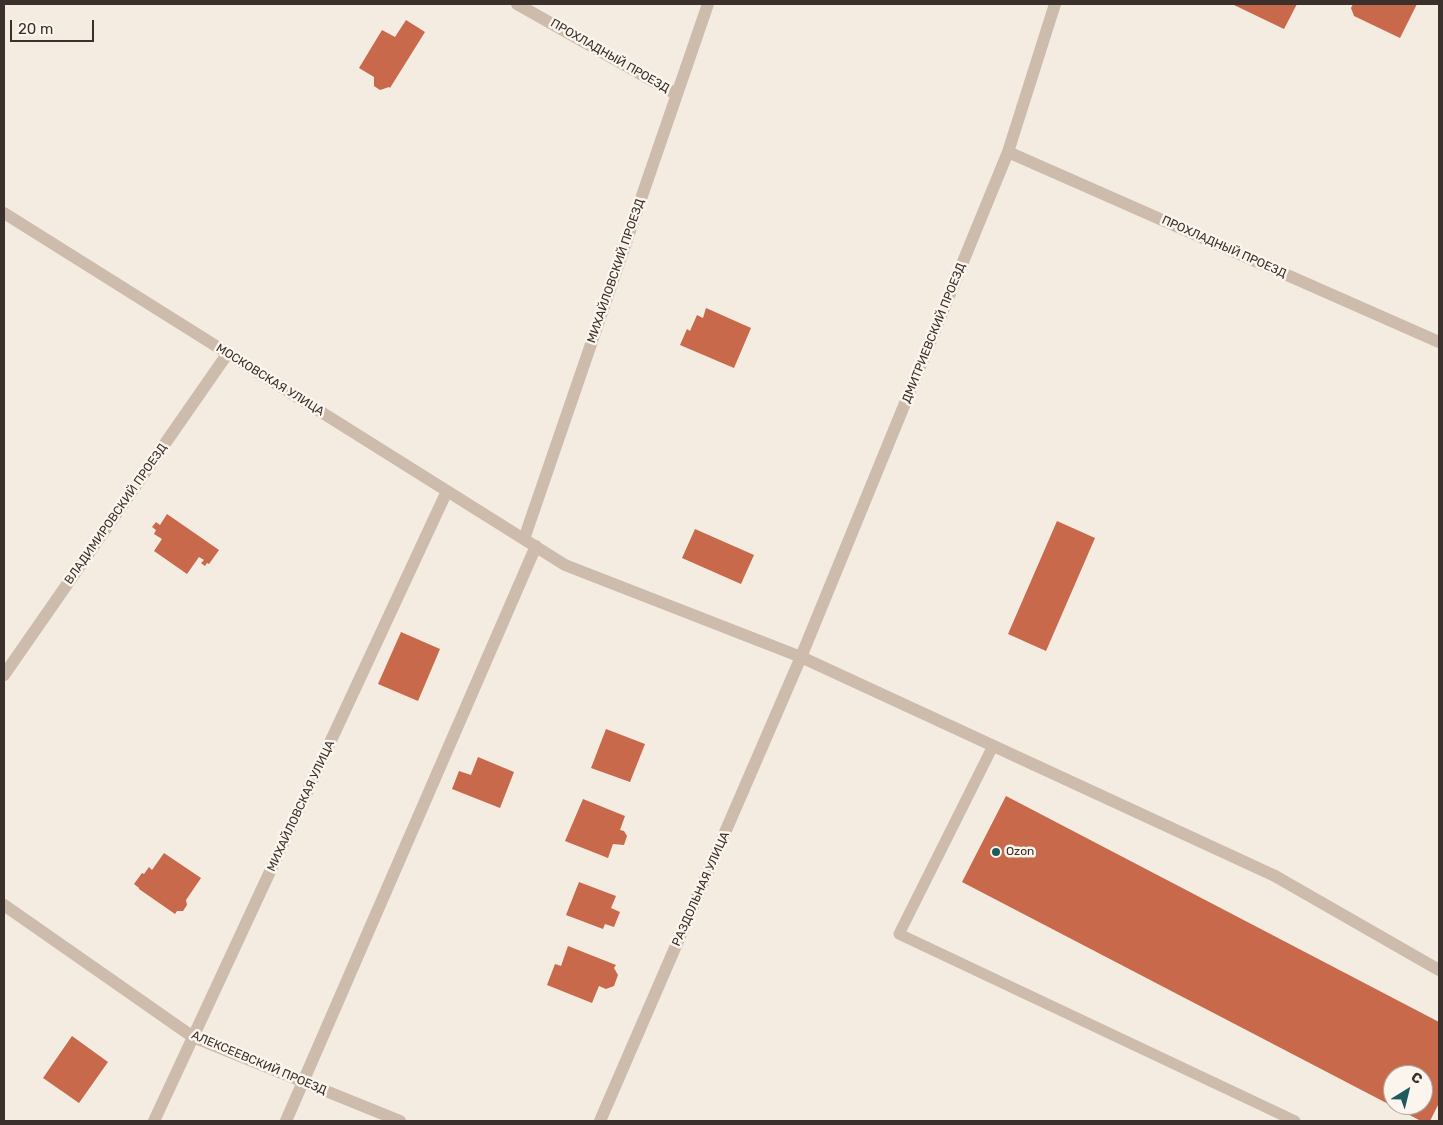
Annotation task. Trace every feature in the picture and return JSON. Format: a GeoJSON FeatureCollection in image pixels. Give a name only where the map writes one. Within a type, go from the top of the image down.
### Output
{"type":"FeatureCollection","features":[{"type":"Feature","properties":{"kind":"street","name":"ПРОХЛАДНЫЙ ПРОЕЗД"},"geometry":{"type":"LineString","coordinates":[[518,4],[676,94]]}},
{"type":"Feature","properties":{"kind":"street","name":"МИХАЙЛОВСКИЙ ПРОЕЗД"},"geometry":{"type":"LineString","coordinates":[[524,539],[708,4]]}},
{"type":"Feature","properties":{"kind":"street","name":"ДМИТРИЕВСКИЙ ПРОЕЗД"},"geometry":{"type":"LineString","coordinates":[[802,657],[1008,152],[1055,4]]}},
{"type":"Feature","properties":{"kind":"street","name":"ПРОХЛАДНЫЙ ПРОЕЗД"},"geometry":{"type":"LineString","coordinates":[[1008,152],[1439,342]]}},
{"type":"Feature","properties":{"kind":"street","name":"МОСКОВСКАЯ УЛИЦА"},"geometry":{"type":"LineString","coordinates":[[4,213],[565,565],[802,657],[1275,876],[1439,970]]}},
{"type":"Feature","properties":{"kind":"street","name":"ВЛАДИМИРОВСКИЙ ПРОЕЗД"},"geometry":{"type":"LineString","coordinates":[[4,675],[228,353]]}},
{"type":"Feature","properties":{"kind":"street","name":"МИХАЙЛОВСКАЯ УЛИЦА"},"geometry":{"type":"LineString","coordinates":[[154,1121],[447,491]]}},
{"type":"Feature","properties":{"kind":"street"},"geometry":{"type":"LineString","coordinates":[[286,1121],[536,546]]}},
{"type":"Feature","properties":{"kind":"street","name":"РАЗДОЛЬНАЯ УЛИЦА"},"geometry":{"type":"LineString","coordinates":[[600,1121],[802,657]]}},
{"type":"Feature","properties":{"kind":"street","name":"АЛЕКСЕЕВСКИЙ ПРОЕЗД"},"geometry":{"type":"LineString","coordinates":[[4,905],[193,1037],[400,1121]]}},
{"type":"Feature","properties":{"kind":"lane"},"geometry":{"type":"LineString","coordinates":[[993,746],[899,934],[1295,1121]]}},
{"type":"Feature","properties":{"kind":"building"},"geometry":{"type":"Polygon","coordinates":[[[1235,4],[1297,4],[1284,29],[1235,4]]]}},
{"type":"Feature","properties":{"kind":"building"},"geometry":{"type":"Polygon","coordinates":[[[1353,4],[1417,4],[1400,38],[1354,16],[1351,8],[1353,4]]]}},
{"type":"Feature","properties":{"kind":"building"},"geometry":{"type":"Polygon","coordinates":[[[406,20],[425,32],[390,88],[380,90],[374,86],[374,77],[359,68],[382,30],[395,37],[406,20]]]}},
{"type":"Feature","properties":{"kind":"building"},"geometry":{"type":"Polygon","coordinates":[[[706,308],[751,328],[734,368],[680,345],[687,329],[690,331],[697,315],[703,318],[706,308]]]}},
{"type":"Feature","properties":{"kind":"building"},"geometry":{"type":"Polygon","coordinates":[[[167,514],[219,550],[209,564],[207,563],[205,566],[201,563],[204,560],[199,557],[187,574],[154,551],[162,539],[154,534],[156,530],[152,527],[156,522],[160,525],[167,514]]]}},
{"type":"Feature","properties":{"kind":"building"},"geometry":{"type":"Polygon","coordinates":[[[1057,521],[1095,538],[1046,651],[1008,634],[1057,521]]]}},
{"type":"Feature","properties":{"kind":"building"},"geometry":{"type":"Polygon","coordinates":[[[695,529],[754,555],[741,584],[682,558],[695,529]]]}},
{"type":"Feature","properties":{"kind":"building"},"geometry":{"type":"Polygon","coordinates":[[[401,632],[440,649],[418,701],[378,684],[401,632]]]}},
{"type":"Feature","properties":{"kind":"building"},"geometry":{"type":"Polygon","coordinates":[[[606,729],[645,744],[630,782],[591,768],[606,729]]]}},
{"type":"Feature","properties":{"kind":"building"},"geometry":{"type":"Polygon","coordinates":[[[478,757],[514,772],[500,808],[452,789],[459,771],[471,775],[478,757]]]}},
{"type":"Feature","properties":{"kind":"building"},"geometry":{"type":"Polygon","coordinates":[[[1006,796],[1439,1022],[1439,1103],[1433,1115],[1433,1065],[1383,1065],[1383,1101],[962,882],[1006,796]]]}},
{"type":"Feature","properties":{"kind":"building"},"geometry":{"type":"Polygon","coordinates":[[[583,799],[625,816],[620,830],[624,831],[627,836],[624,845],[613,844],[608,858],[565,841],[583,799]]]}},
{"type":"Feature","properties":{"kind":"building"},"geometry":{"type":"Polygon","coordinates":[[[164,853],[201,878],[186,900],[187,905],[183,911],[177,911],[175,914],[134,884],[149,867],[152,870],[164,853]]]}},
{"type":"Feature","properties":{"kind":"building"},"geometry":{"type":"Polygon","coordinates":[[[579,882],[616,896],[611,908],[620,912],[614,927],[605,924],[603,929],[566,915],[579,882]]]}},
{"type":"Feature","properties":{"kind":"building"},"geometry":{"type":"Polygon","coordinates":[[[568,946],[616,965],[614,968],[618,975],[614,986],[606,989],[599,986],[592,1003],[547,985],[555,964],[561,966],[568,946]]]}},
{"type":"Feature","properties":{"kind":"building"},"geometry":{"type":"Polygon","coordinates":[[[72,1036],[108,1062],[79,1103],[43,1078],[72,1036]]]}},
{"type":"Feature","properties":{"kind":"building"},"geometry":{"type":"Polygon","coordinates":[[[1409,1115],[1433,1115],[1430,1121],[1421,1121],[1409,1115]]]}},
{"type":"Feature","properties":{"kind":"place","name":"Ozon"},"geometry":{"type":"Point","coordinates":[996,852]}}]}
